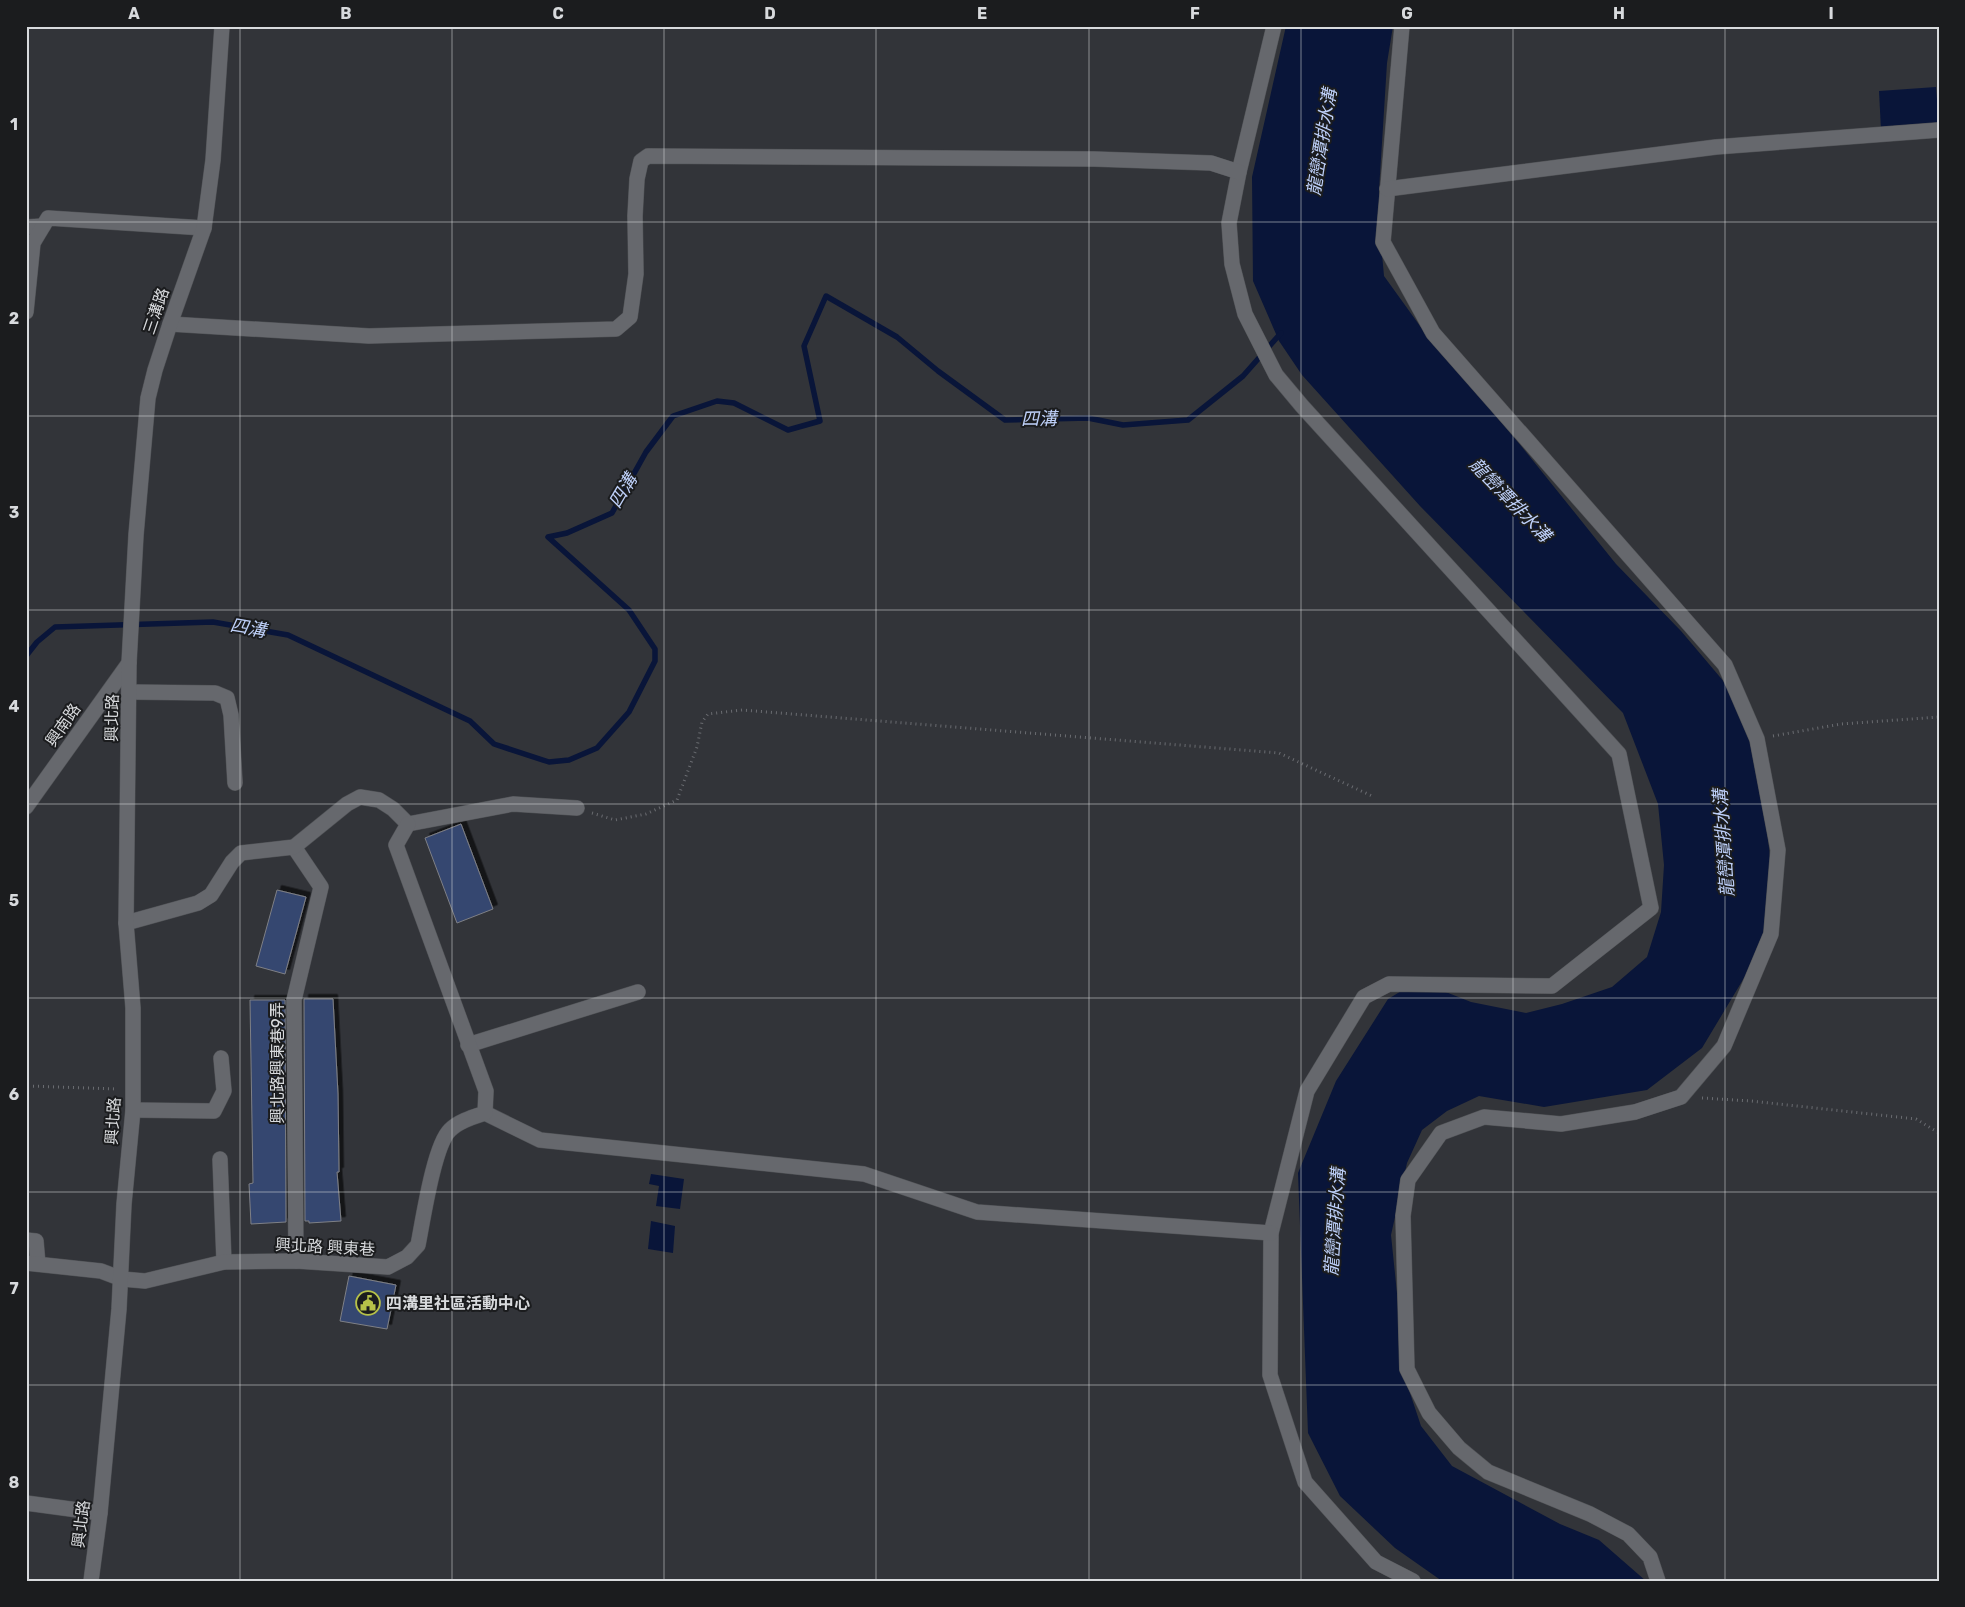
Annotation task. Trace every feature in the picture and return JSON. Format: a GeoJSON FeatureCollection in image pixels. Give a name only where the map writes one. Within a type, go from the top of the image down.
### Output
{"type":"FeatureCollection","features":[{"type":"Feature","properties":{"kind":"street","name":"三溝路"},"geometry":{"type":"LineString","coordinates":[[129,663],[136,535],[148,398],[170,324],[204,228],[213,160],[222,26]]}},
{"type":"Feature","properties":{"kind":"street"},"geometry":{"type":"LineString","coordinates":[[1274,26],[1239,172],[1229,223],[1232,264],[1245,314],[1276,375],[1302,406],[1619,754],[1651,908],[1552,986],[1388,984],[1364,997],[1307,1092],[1271,1233],[1270,1375],[1305,1482],[1376,1562],[1413,1581]]}},
{"type":"Feature","properties":{"kind":"street"},"geometry":{"type":"LineString","coordinates":[[1402,26],[1383,242],[1433,333],[1725,665],[1757,739],[1778,850],[1771,934],[1724,1046],[1681,1097],[1635,1112],[1560,1124],[1484,1117],[1441,1133],[1408,1180],[1403,1216],[1407,1369],[1429,1413],[1459,1448],[1488,1472],[1590,1514],[1628,1534],[1650,1557],[1658,1581]]}},
{"type":"Feature","properties":{"kind":"street"},"geometry":{"type":"LineString","coordinates":[[1388,189],[1716,147],[1939,130]]}},
{"type":"Feature","properties":{"kind":"street"},"geometry":{"type":"LineString","coordinates":[[170,324],[368,336],[616,329],[630,317],[636,274],[635,216],[637,179],[642,161],[648,156],[1104,160],[1211,163],[1239,172]]}},
{"type":"Feature","properties":{"kind":"street"},"geometry":{"type":"LineString","coordinates":[[26,312],[33,243],[48,218],[204,228]]}},
{"type":"Feature","properties":{"kind":"street"},"geometry":{"type":"LineString","coordinates":[[26,227],[43,226]]}},
{"type":"Feature","properties":{"kind":"street","name":"興北路"},"geometry":{"type":"LineString","coordinates":[[91,1581],[100,1513],[122,1279],[121,1256],[124,1204],[133,1110],[133,1008],[126,924],[129,663]]}},
{"type":"Feature","properties":{"kind":"street","name":"興南路"},"geometry":{"type":"LineString","coordinates":[[26,807],[129,663]]}},
{"type":"Feature","properties":{"kind":"street"},"geometry":{"type":"LineString","coordinates":[[130,692],[215,693],[227,698],[231,715],[235,783]]}},
{"type":"Feature","properties":{"kind":"street"},"geometry":{"type":"LineString","coordinates":[[126,924],[198,903],[211,895],[232,862],[241,853],[294,847],[348,804],[360,797],[379,800],[393,809],[408,824]]}},
{"type":"Feature","properties":{"kind":"street"},"geometry":{"type":"LineString","coordinates":[[577,808],[513,804],[408,824],[396,845],[486,1091],[485,1113],[540,1140],[864,1174],[977,1212],[1271,1233]]}},
{"type":"Feature","properties":{"kind":"street","name":"興北路興東巷9弄"},"geometry":{"type":"LineString","coordinates":[[294,847],[321,888],[294,1000],[296,1261]]}},
{"type":"Feature","properties":{"kind":"street"},"geometry":{"type":"LineString","coordinates":[[468,1045],[638,992]]}},
{"type":"Feature","properties":{"kind":"street"},"geometry":{"type":"LineString","coordinates":[[133,1110],[214,1111],[224,1091],[221,1058]]}},
{"type":"Feature","properties":{"kind":"street","name":"興北路 興東巷"},"geometry":{"type":"LineString","coordinates":[[32,1263],[100,1271],[122,1279],[146,1281],[224,1262],[296,1261],[388,1267],[407,1257],[418,1245],[439,1148],[449,1130],[470,1118],[485,1113]]}},
{"type":"Feature","properties":{"kind":"street"},"geometry":{"type":"LineString","coordinates":[[220,1158],[224,1262]]}},
{"type":"Feature","properties":{"kind":"street"},"geometry":{"type":"LineString","coordinates":[[26,1240],[36,1241],[32,1263]]}},
{"type":"Feature","properties":{"kind":"street"},"geometry":{"type":"LineString","coordinates":[[26,1503],[100,1513]]}},
{"type":"Feature","properties":{"kind":"path"},"geometry":{"type":"LineString","coordinates":[[577,808],[615,820],[646,814],[677,800],[697,747],[702,722],[708,714],[742,710],[1279,753],[1372,796]]}},
{"type":"Feature","properties":{"kind":"path"},"geometry":{"type":"LineString","coordinates":[[1757,739],[1841,724],[1939,716]]}},
{"type":"Feature","properties":{"kind":"path"},"geometry":{"type":"LineString","coordinates":[[28,1086],[133,1090]]}},
{"type":"Feature","properties":{"kind":"path"},"geometry":{"type":"LineString","coordinates":[[1681,1097],[1751,1101],[1916,1119],[1939,1133]]}},
{"type":"Feature","properties":{"kind":"water","name":"龍巒潭排水溝"},"geometry":{"type":"Polygon","coordinates":[[[1286,26],[1393,26],[1387,63],[1379,190],[1384,276],[1420,326],[1522,447],[1616,564],[1681,631],[1725,683],[1749,727],[1765,813],[1774,892],[1760,945],[1747,973],[1702,1048],[1647,1090],[1544,1107],[1479,1096],[1447,1111],[1422,1130],[1407,1163],[1391,1235],[1406,1381],[1421,1426],[1452,1466],[1560,1524],[1599,1540],[1646,1581],[1442,1581],[1395,1548],[1340,1496],[1308,1433],[1298,1173],[1336,1081],[1388,999],[1418,981],[1471,1002],[1526,1013],[1562,1004],[1612,987],[1647,957],[1661,912],[1664,865],[1658,804],[1623,713],[1420,506],[1302,375],[1279,341],[1253,281],[1252,177],[1286,26]]]}},
{"type":"Feature","properties":{"kind":"water"},"geometry":{"type":"Polygon","coordinates":[[[1936,87],[1939,126],[1881,130],[1879,91],[1936,87]]]}},
{"type":"Feature","properties":{"kind":"water"},"geometry":{"type":"Polygon","coordinates":[[[651,1174],[684,1179],[680,1209],[656,1206],[659,1186],[649,1184],[651,1174]]]}},
{"type":"Feature","properties":{"kind":"water"},"geometry":{"type":"Polygon","coordinates":[[[651,1221],[675,1226],[673,1253],[648,1249],[651,1221]]]}},
{"type":"Feature","properties":{"kind":"building"},"geometry":{"type":"Polygon","coordinates":[[[461,824],[493,909],[457,923],[425,838],[461,824]]]}},
{"type":"Feature","properties":{"kind":"building"},"geometry":{"type":"Polygon","coordinates":[[[277,890],[306,897],[285,974],[256,966],[277,890]]]}},
{"type":"Feature","properties":{"kind":"building"},"geometry":{"type":"Polygon","coordinates":[[[304,999],[333,999],[338,1094],[339,1172],[337,1172],[341,1221],[309,1223],[309,1221],[305,1221],[304,999]]]}},
{"type":"Feature","properties":{"kind":"building"},"geometry":{"type":"Polygon","coordinates":[[[250,1000],[285,1000],[286,1222],[251,1224],[249,1184],[253,1183],[250,1000]]]}},
{"type":"Feature","properties":{"kind":"building","name":"四溝里社區活動中心"},"geometry":{"type":"Polygon","coordinates":[[[349,1276],[396,1285],[387,1329],[340,1321],[349,1276]]]}},
{"type":"Feature","properties":{"kind":"waterway","name":"四溝"},"geometry":{"type":"LineString","coordinates":[[26,656],[37,642],[55,627],[213,622],[288,635],[470,721],[494,744],[549,762],[569,760],[597,748],[629,712],[655,661],[655,649],[629,610],[548,537],[567,533],[612,513],[646,452],[673,416],[717,401],[734,403],[788,430],[820,421],[804,346],[826,296],[897,337],[938,371],[1005,420],[1088,418],[1123,425],[1188,420],[1243,376],[1281,333]]}},
{"type":"Feature","properties":{"kind":"place","name":"四溝里社區活動中心"},"geometry":{"type":"Point","coordinates":[368,1303]}}]}
